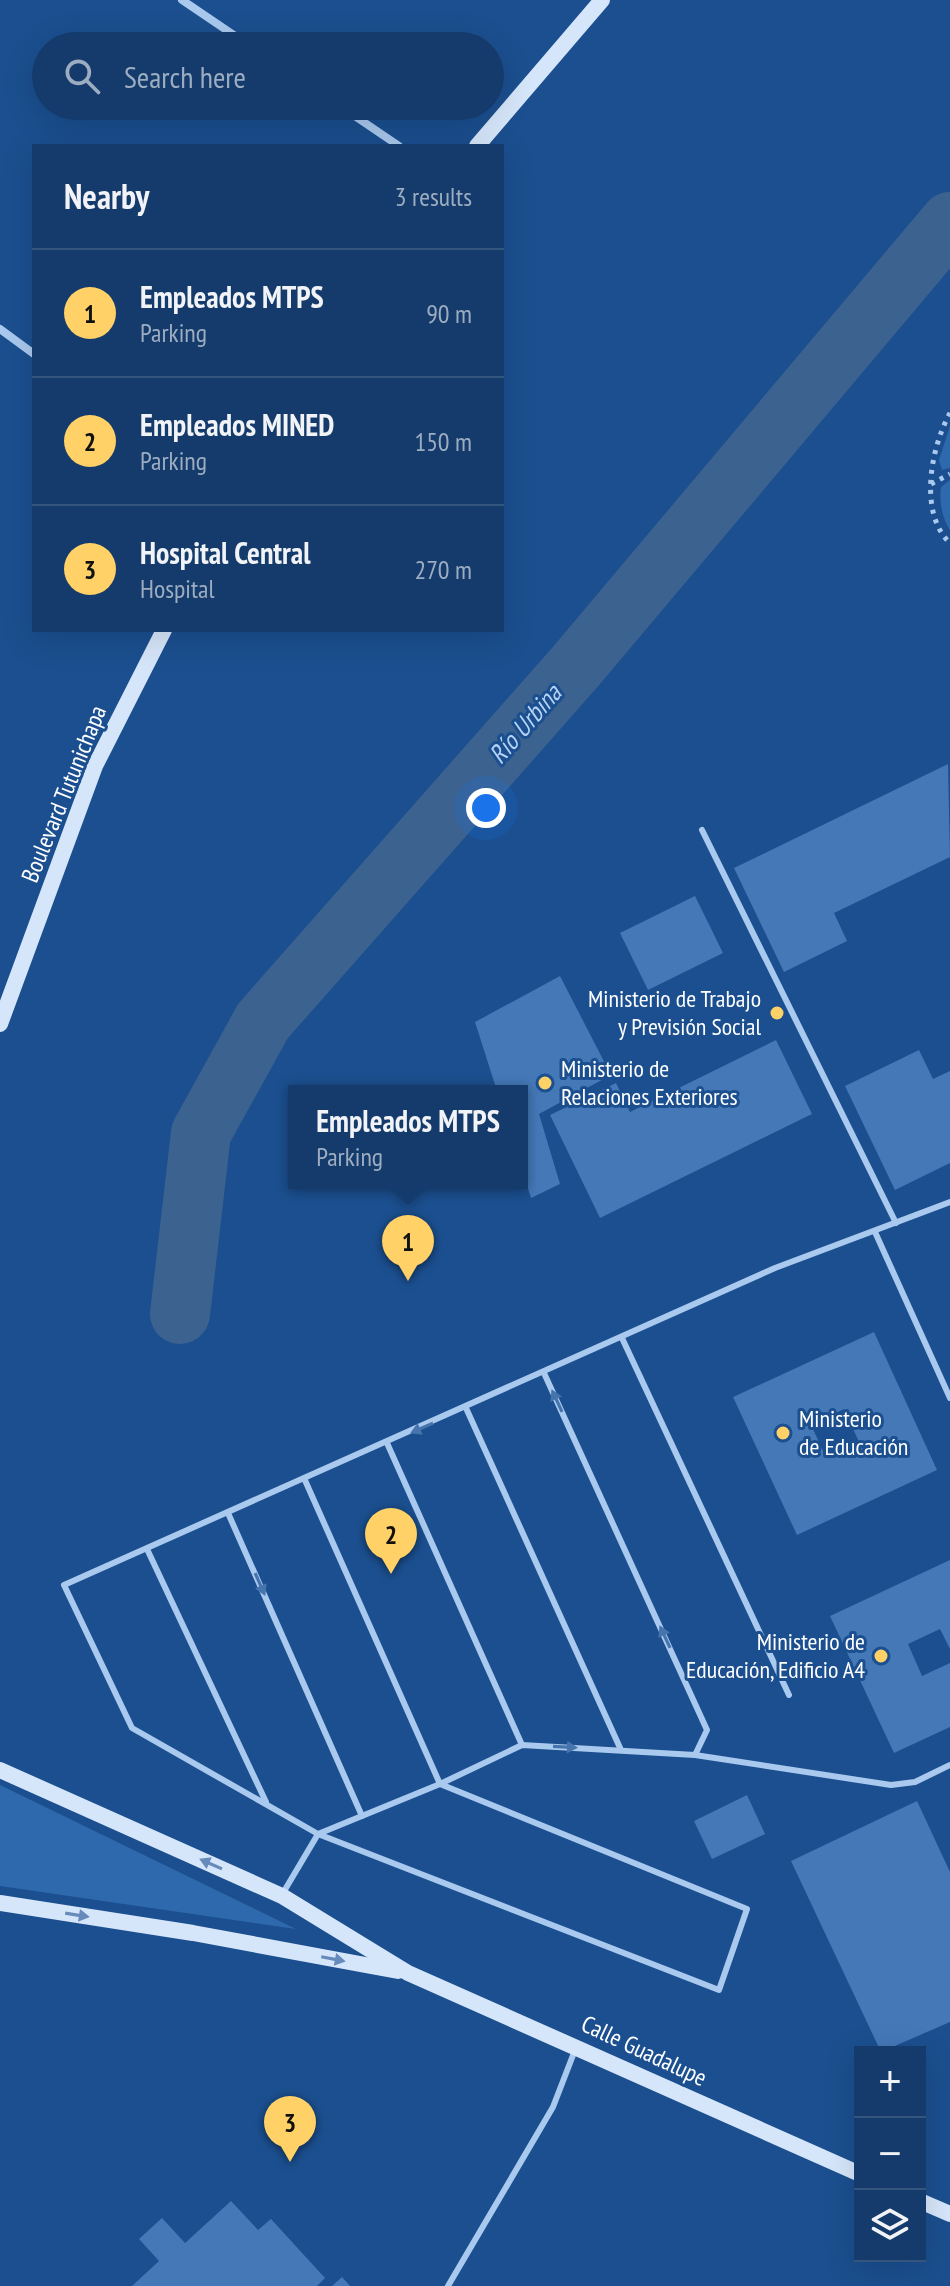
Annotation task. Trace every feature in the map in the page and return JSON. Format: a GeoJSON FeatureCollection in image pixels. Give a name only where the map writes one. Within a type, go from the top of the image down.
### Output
{"type":"FeatureCollection","features":[{"type":"Feature","properties":{"kind":"street"},"geometry":{"type":"LineString","coordinates":[[182,0],[229,32]]}},
{"type":"Feature","properties":{"kind":"street"},"geometry":{"type":"LineString","coordinates":[[504,114],[602,0]]}},
{"type":"Feature","properties":{"kind":"street"},"geometry":{"type":"LineString","coordinates":[[361,120],[396,144]]}},
{"type":"Feature","properties":{"kind":"street"},"geometry":{"type":"LineString","coordinates":[[479,144],[499,120]]}},
{"type":"Feature","properties":{"kind":"street"},"geometry":{"type":"LineString","coordinates":[[0,329],[32,353]]}},
{"type":"Feature","properties":{"kind":"street","name":"Boulevard Tutunichapa"},"geometry":{"type":"LineString","coordinates":[[0,1024],[95,766],[163,632]]}},
{"type":"Feature","properties":{"kind":"street","name":"Calle Guadalupe"},"geometry":{"type":"LineString","coordinates":[[0,1770],[282,1896],[408,1973],[854,2171]]}},
{"type":"Feature","properties":{"kind":"street","name":"Calle Guadalupe"},"geometry":{"type":"LineString","coordinates":[[0,1903],[193,1933],[408,1973]]}},
{"type":"Feature","properties":{"kind":"street"},"geometry":{"type":"LineString","coordinates":[[926,2203],[950,2212]]}},
{"type":"Feature","properties":{"kind":"lane"},"geometry":{"type":"LineString","coordinates":[[702,830],[896,1223]]}},
{"type":"Feature","properties":{"kind":"lane"},"geometry":{"type":"LineString","coordinates":[[304,1478],[440,1784],[747,1909],[719,1990],[318,1834],[132,1728],[64,1585],[775,1268],[950,1202]]}},
{"type":"Feature","properties":{"kind":"lane"},"geometry":{"type":"LineString","coordinates":[[875,1232],[950,1398]]}},
{"type":"Feature","properties":{"kind":"lane"},"geometry":{"type":"LineString","coordinates":[[622,1338],[789,1695]]}},
{"type":"Feature","properties":{"kind":"lane"},"geometry":{"type":"LineString","coordinates":[[544,1373],[707,1730],[695,1755]]}},
{"type":"Feature","properties":{"kind":"lane"},"geometry":{"type":"LineString","coordinates":[[466,1408],[621,1750]]}},
{"type":"Feature","properties":{"kind":"lane"},"geometry":{"type":"LineString","coordinates":[[387,1443],[522,1745]]}},
{"type":"Feature","properties":{"kind":"lane"},"geometry":{"type":"LineString","coordinates":[[228,1513],[362,1816]]}},
{"type":"Feature","properties":{"kind":"lane"},"geometry":{"type":"LineString","coordinates":[[147,1549],[267,1805]]}},
{"type":"Feature","properties":{"kind":"lane"},"geometry":{"type":"LineString","coordinates":[[282,1896],[318,1834],[440,1784],[522,1745],[695,1755],[891,1785],[915,1782],[950,1765]]}},
{"type":"Feature","properties":{"kind":"lane"},"geometry":{"type":"LineString","coordinates":[[448,2286],[553,2107],[577,2046]]}},
{"type":"Feature","properties":{"kind":"path"},"geometry":{"type":"LineString","coordinates":[[950,413],[935,445],[931,484],[940,531],[950,543]]}},
{"type":"Feature","properties":{"kind":"path"},"geometry":{"type":"LineString","coordinates":[[931,484],[950,474]]}},
{"type":"Feature","properties":{"kind":"shaded area"},"geometry":{"type":"Polygon","coordinates":[[[950,426],[950,468],[942,470],[939,460],[950,426]]]}},
{"type":"Feature","properties":{"kind":"shaded area"},"geometry":{"type":"Polygon","coordinates":[[[950,480],[950,530],[940,498],[941,487],[950,480]]]}},
{"type":"Feature","properties":{"kind":"shaded area"},"geometry":{"type":"Polygon","coordinates":[[[0,1785],[296,1929],[0,1886],[0,1785]]]}},
{"type":"Feature","properties":{"kind":"building"},"geometry":{"type":"Polygon","coordinates":[[[948,764],[950,857],[834,913],[847,941],[784,972],[734,868],[948,764]]]}},
{"type":"Feature","properties":{"kind":"building"},"geometry":{"type":"Polygon","coordinates":[[[695,896],[723,953],[648,990],[620,933],[695,896]]]}},
{"type":"Feature","properties":{"kind":"building","name":"Ministerio de Relaciones Exteriores"},"geometry":{"type":"Polygon","coordinates":[[[560,976],[611,1075],[539,1114],[560,1184],[531,1198],[528,1188],[528,1085],[495,1085],[475,1022],[560,976]]]}},
{"type":"Feature","properties":{"kind":"building"},"geometry":{"type":"Polygon","coordinates":[[[776,1040],[812,1114],[600,1218],[550,1115],[616,1083],[630,1112],[776,1040]]]}},
{"type":"Feature","properties":{"kind":"building"},"geometry":{"type":"Polygon","coordinates":[[[919,1050],[933,1079],[950,1071],[950,1163],[895,1190],[845,1086],[919,1050]]]}},
{"type":"Feature","properties":{"kind":"building","name":"Ministerio de Educación"},"geometry":{"type":"Polygon","coordinates":[[[874,1332],[937,1470],[797,1535],[733,1397],[874,1332]],[[844,1409],[811,1425],[826,1457],[859,1442],[844,1409]]]}},
{"type":"Feature","properties":{"kind":"building","name":"Ministerio de Educación, Edificio A4"},"geometry":{"type":"Polygon","coordinates":[[[950,1560],[950,1649],[940,1629],[908,1644],[922,1676],[950,1663],[950,1727],[894,1753],[830,1616],[950,1560]]]}},
{"type":"Feature","properties":{"kind":"building"},"geometry":{"type":"Polygon","coordinates":[[[747,1795],[765,1834],[712,1859],[694,1821],[747,1795]]]}},
{"type":"Feature","properties":{"kind":"building"},"geometry":{"type":"Polygon","coordinates":[[[917,1801],[950,1872],[950,2022],[895,2046],[878,2046],[791,1861],[917,1801]]]}},
{"type":"Feature","properties":{"kind":"building"},"geometry":{"type":"Polygon","coordinates":[[[231,2201],[258,2230],[271,2219],[325,2278],[317,2286],[132,2286],[159,2261],[139,2239],[162,2218],[185,2243],[231,2201]]]}},
{"type":"Feature","properties":{"kind":"building"},"geometry":{"type":"Polygon","coordinates":[[[342,2277],[350,2286],[332,2286],[342,2277]]]}},
{"type":"Feature","properties":{"kind":"waterway","name":"Río Urbina"},"geometry":{"type":"LineString","coordinates":[[180,1314],[201,1133],[263,1021],[576,666],[950,222]]}},
{"type":"Feature","properties":{"kind":"place","name":"Ministerio de Trabajo y Previsión Social"},"geometry":{"type":"Point","coordinates":[777,1013]}},
{"type":"Feature","properties":{"kind":"place","name":"Ministerio de Relaciones Exteriores"},"geometry":{"type":"Point","coordinates":[545,1083]}},
{"type":"Feature","properties":{"kind":"place","name":"Empleados MTPS"},"geometry":{"type":"Point","coordinates":[408,1281]}},
{"type":"Feature","properties":{"kind":"place","name":"Ministerio de Educación"},"geometry":{"type":"Point","coordinates":[783,1433]}},
{"type":"Feature","properties":{"kind":"place","name":"Empleados MINED"},"geometry":{"type":"Point","coordinates":[391,1574]}},
{"type":"Feature","properties":{"kind":"place","name":"Ministerio de Educación, Edificio A4"},"geometry":{"type":"Point","coordinates":[881,1656]}},
{"type":"Feature","properties":{"kind":"place","name":"Hospital Central"},"geometry":{"type":"Point","coordinates":[290,2162]}}]}
